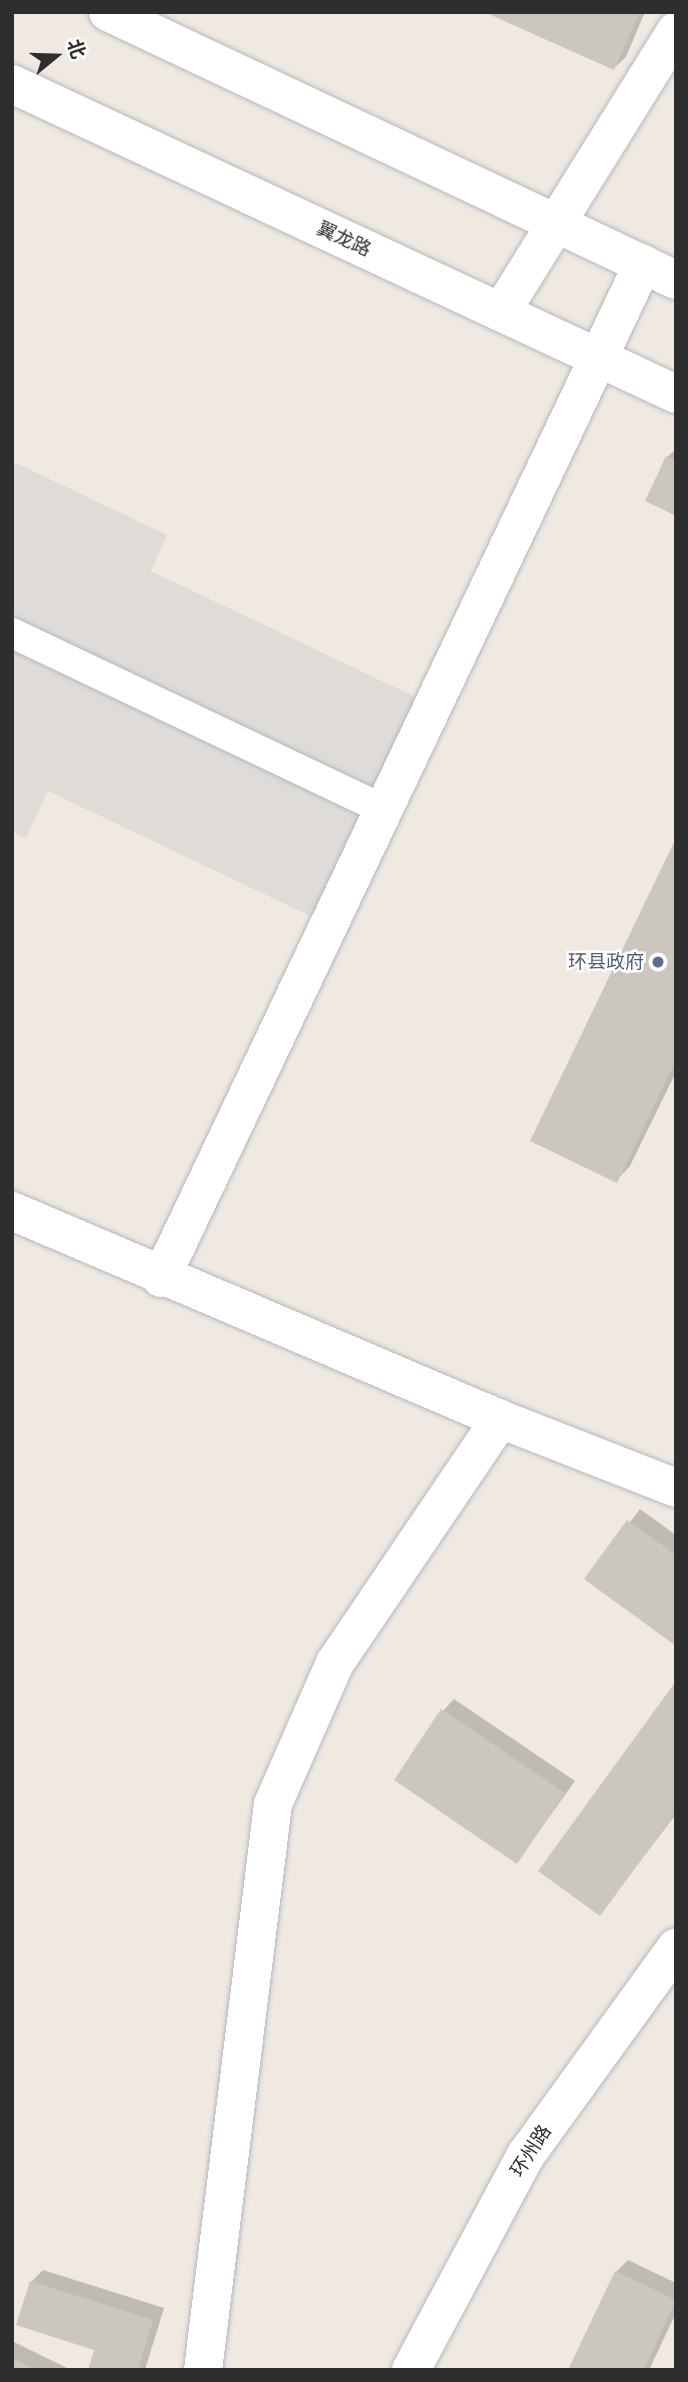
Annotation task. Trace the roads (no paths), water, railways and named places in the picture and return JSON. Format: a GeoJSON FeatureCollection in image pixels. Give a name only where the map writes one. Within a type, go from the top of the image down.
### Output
{"type":"FeatureCollection","features":[{"type":"Feature","properties":{"kind":"street"},"geometry":{"type":"LineString","coordinates":[[108,12],[659,272],[600,358],[161,1278]]}},
{"type":"Feature","properties":{"kind":"street"},"geometry":{"type":"LineString","coordinates":[[500,312],[676,31]]}},
{"type":"Feature","properties":{"kind":"street","name":"翼龙路"},"geometry":{"type":"LineString","coordinates":[[12,84],[676,394]]}},
{"type":"Feature","properties":{"kind":"street"},"geometry":{"type":"LineString","coordinates":[[12,633],[383,809]]}},
{"type":"Feature","properties":{"kind":"street"},"geometry":{"type":"LineString","coordinates":[[12,1211],[161,1278],[499,1419],[676,1488]]}},
{"type":"Feature","properties":{"kind":"street"},"geometry":{"type":"LineString","coordinates":[[203,2370],[273,1804],[335,1663],[499,1419]]}},
{"type":"Feature","properties":{"kind":"street","name":"环州路"},"geometry":{"type":"LineString","coordinates":[[411,2370],[526,2155],[676,1948]]}},
{"type":"Feature","properties":{"kind":"place","name":"环县政府"},"geometry":{"type":"Point","coordinates":[658,962]}}]}
